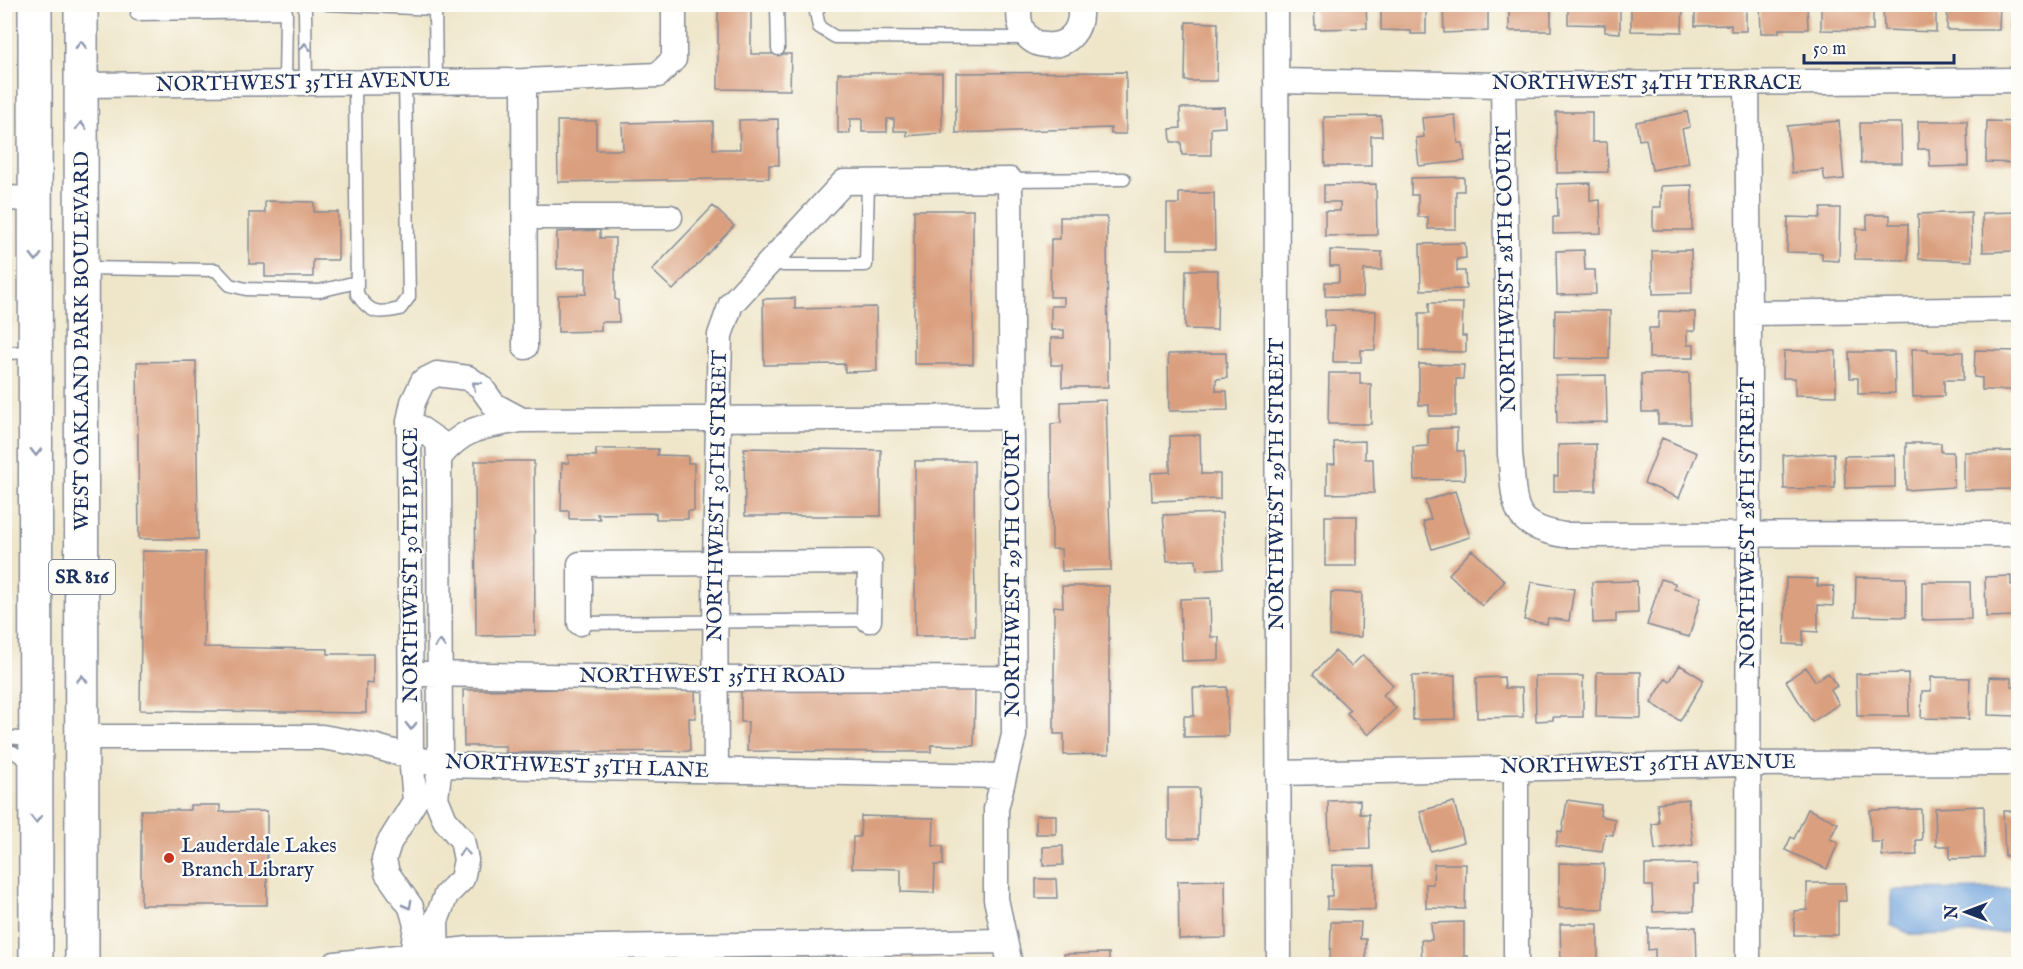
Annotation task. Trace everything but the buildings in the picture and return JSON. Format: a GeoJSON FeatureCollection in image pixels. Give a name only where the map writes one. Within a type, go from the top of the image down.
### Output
{"type":"FeatureCollection","features":[{"type":"Feature","properties":{"kind":"main road","name":"SR 816"},"geometry":{"type":"LineString","coordinates":[[35,4],[20,199],[20,353],[36,698],[25,748],[36,964]]}},
{"type":"Feature","properties":{"kind":"main road","name":"WEST OAKLAND PARK BOULEVARD"},"geometry":{"type":"LineString","coordinates":[[81,4],[82,738],[80,799],[82,964]]}},
{"type":"Feature","properties":{"kind":"main road"},"geometry":{"type":"LineString","coordinates":[[20,199],[82,268]]}},
{"type":"Feature","properties":{"kind":"main road"},"geometry":{"type":"LineString","coordinates":[[36,698],[51,722],[60,731],[82,738]]}},
{"type":"Feature","properties":{"kind":"main road"},"geometry":{"type":"LineString","coordinates":[[25,748],[59,767],[80,799]]}},
{"type":"Feature","properties":{"kind":"street","name":"NORTHWEST 35TH AVENUE"},"geometry":{"type":"LineString","coordinates":[[81,85],[524,81],[658,75],[674,59],[674,4]]}},
{"type":"Feature","properties":{"kind":"street"},"geometry":{"type":"LineString","coordinates":[[1020,4],[1020,27],[1027,38],[1037,44],[1050,47],[1062,44],[1072,37],[1079,27],[1081,15],[1079,4]]}},
{"type":"Feature","properties":{"kind":"street","name":"NORTHWEST 29TH STREET"},"geometry":{"type":"LineString","coordinates":[[1276,4],[1278,964]]}},
{"type":"Feature","properties":{"kind":"street","name":"NORTHWEST 34TH TERRACE"},"geometry":{"type":"LineString","coordinates":[[1276,81],[1503,85],[2019,80]]}},
{"type":"Feature","properties":{"kind":"street"},"geometry":{"type":"LineString","coordinates":[[524,81],[525,347]]}},
{"type":"Feature","properties":{"kind":"street","name":"NORTHWEST 28TH STREET"},"geometry":{"type":"LineString","coordinates":[[1747,82],[1748,964]]}},
{"type":"Feature","properties":{"kind":"street","name":"NORTHWEST 28TH COURT"},"geometry":{"type":"LineString","coordinates":[[1503,85],[1510,454],[1517,510],[1524,521],[1543,532],[1564,535],[2019,534]]}},
{"type":"Feature","properties":{"kind":"street","name":"NORTHWEST 30TH STREET"},"geometry":{"type":"LineString","coordinates":[[716,771],[716,418],[720,335],[731,304],[844,182],[1011,180]]}},
{"type":"Feature","properties":{"kind":"street","name":"NORTHWEST 29TH COURT"},"geometry":{"type":"LineString","coordinates":[[1008,953],[996,899],[996,809],[1014,735],[1011,180]]}},
{"type":"Feature","properties":{"kind":"street"},"geometry":{"type":"LineString","coordinates":[[525,217],[670,217]]}},
{"type":"Feature","properties":{"kind":"street"},"geometry":{"type":"LineString","coordinates":[[1749,313],[2019,309]]}},
{"type":"Feature","properties":{"kind":"street","name":"NORTHWEST 30TH PLACE"},"geometry":{"type":"LineString","coordinates":[[411,961],[416,925],[411,908],[387,873],[384,859],[389,843],[408,816],[415,801],[411,756],[409,421],[413,402],[423,381],[437,374],[468,378],[481,387],[494,405],[522,420]]}},
{"type":"Feature","properties":{"kind":"street"},"geometry":{"type":"LineString","coordinates":[[522,420],[1012,417]]}},
{"type":"Feature","properties":{"kind":"street","name":"NORTHWEST 30TH PLACE"},"geometry":{"type":"LineString","coordinates":[[437,959],[436,921],[446,895],[462,879],[466,860],[462,840],[445,820],[436,798],[440,765],[439,458],[452,441],[479,427],[522,420]]}},
{"type":"Feature","properties":{"kind":"street"},"geometry":{"type":"LineString","coordinates":[[409,421],[438,441],[439,458]]}},
{"type":"Feature","properties":{"kind":"street"},"geometry":{"type":"LineString","coordinates":[[580,623],[580,564],[715,562],[870,562],[869,620]]}},
{"type":"Feature","properties":{"kind":"street","name":"NORTHWEST 35TH ROAD"},"geometry":{"type":"LineString","coordinates":[[411,676],[440,672],[715,679],[1014,678]]}},
{"type":"Feature","properties":{"kind":"street","name":"NORTHWEST 35TH LANE"},"geometry":{"type":"LineString","coordinates":[[82,738],[322,737],[374,746],[440,765],[1004,776]]}},
{"type":"Feature","properties":{"kind":"street","name":"NORTHWEST 36TH AVENUE"},"geometry":{"type":"LineString","coordinates":[[1278,773],[1516,767],[2019,763]]}},
{"type":"Feature","properties":{"kind":"street"},"geometry":{"type":"LineString","coordinates":[[1516,767],[1516,964]]}},
{"type":"Feature","properties":{"kind":"street"},"geometry":{"type":"LineString","coordinates":[[335,964],[437,959],[469,949],[716,954],[1008,953]]}},
{"type":"Feature","properties":{"kind":"lane"},"geometry":{"type":"LineString","coordinates":[[273,4],[286,12]]}},
{"type":"Feature","properties":{"kind":"lane"},"geometry":{"type":"LineString","coordinates":[[327,4],[435,7],[436,82]]}},
{"type":"Feature","properties":{"kind":"lane"},"geometry":{"type":"LineString","coordinates":[[777,4],[777,49]]}},
{"type":"Feature","properties":{"kind":"lane"},"geometry":{"type":"LineString","coordinates":[[821,4],[816,12],[819,27],[835,37],[1027,38]]}},
{"type":"Feature","properties":{"kind":"lane"},"geometry":{"type":"LineString","coordinates":[[136,14],[286,12],[310,8],[295,83]]}},
{"type":"Feature","properties":{"kind":"lane"},"geometry":{"type":"LineString","coordinates":[[286,12],[295,83]]}},
{"type":"Feature","properties":{"kind":"lane"},"geometry":{"type":"LineString","coordinates":[[355,82],[357,294],[366,308],[382,313],[400,309],[409,297],[405,82]]}},
{"type":"Feature","properties":{"kind":"lane"},"geometry":{"type":"LineString","coordinates":[[1011,180],[1124,179]]}},
{"type":"Feature","properties":{"kind":"lane"},"geometry":{"type":"LineString","coordinates":[[773,258],[783,265],[866,265],[868,182]]}},
{"type":"Feature","properties":{"kind":"lane"},"geometry":{"type":"LineString","coordinates":[[82,268],[216,270],[230,285],[246,289],[319,291],[357,282]]}},
{"type":"Feature","properties":{"kind":"lane"},"geometry":{"type":"LineString","coordinates":[[580,623],[869,620]]}},
{"type":"Feature","properties":{"kind":"lane"},"geometry":{"type":"LineString","coordinates":[[4,752],[25,748]]}},
{"type":"Feature","properties":{"kind":"water"},"geometry":{"type":"Polygon","coordinates":[[[2018,889],[2018,932],[1913,935],[1891,925],[1891,890],[2018,889]]]}},
{"type":"Feature","properties":{"kind":"place","name":"Lauderdale Lakes Branch Library"},"geometry":{"type":"Point","coordinates":[169,858]}}]}
